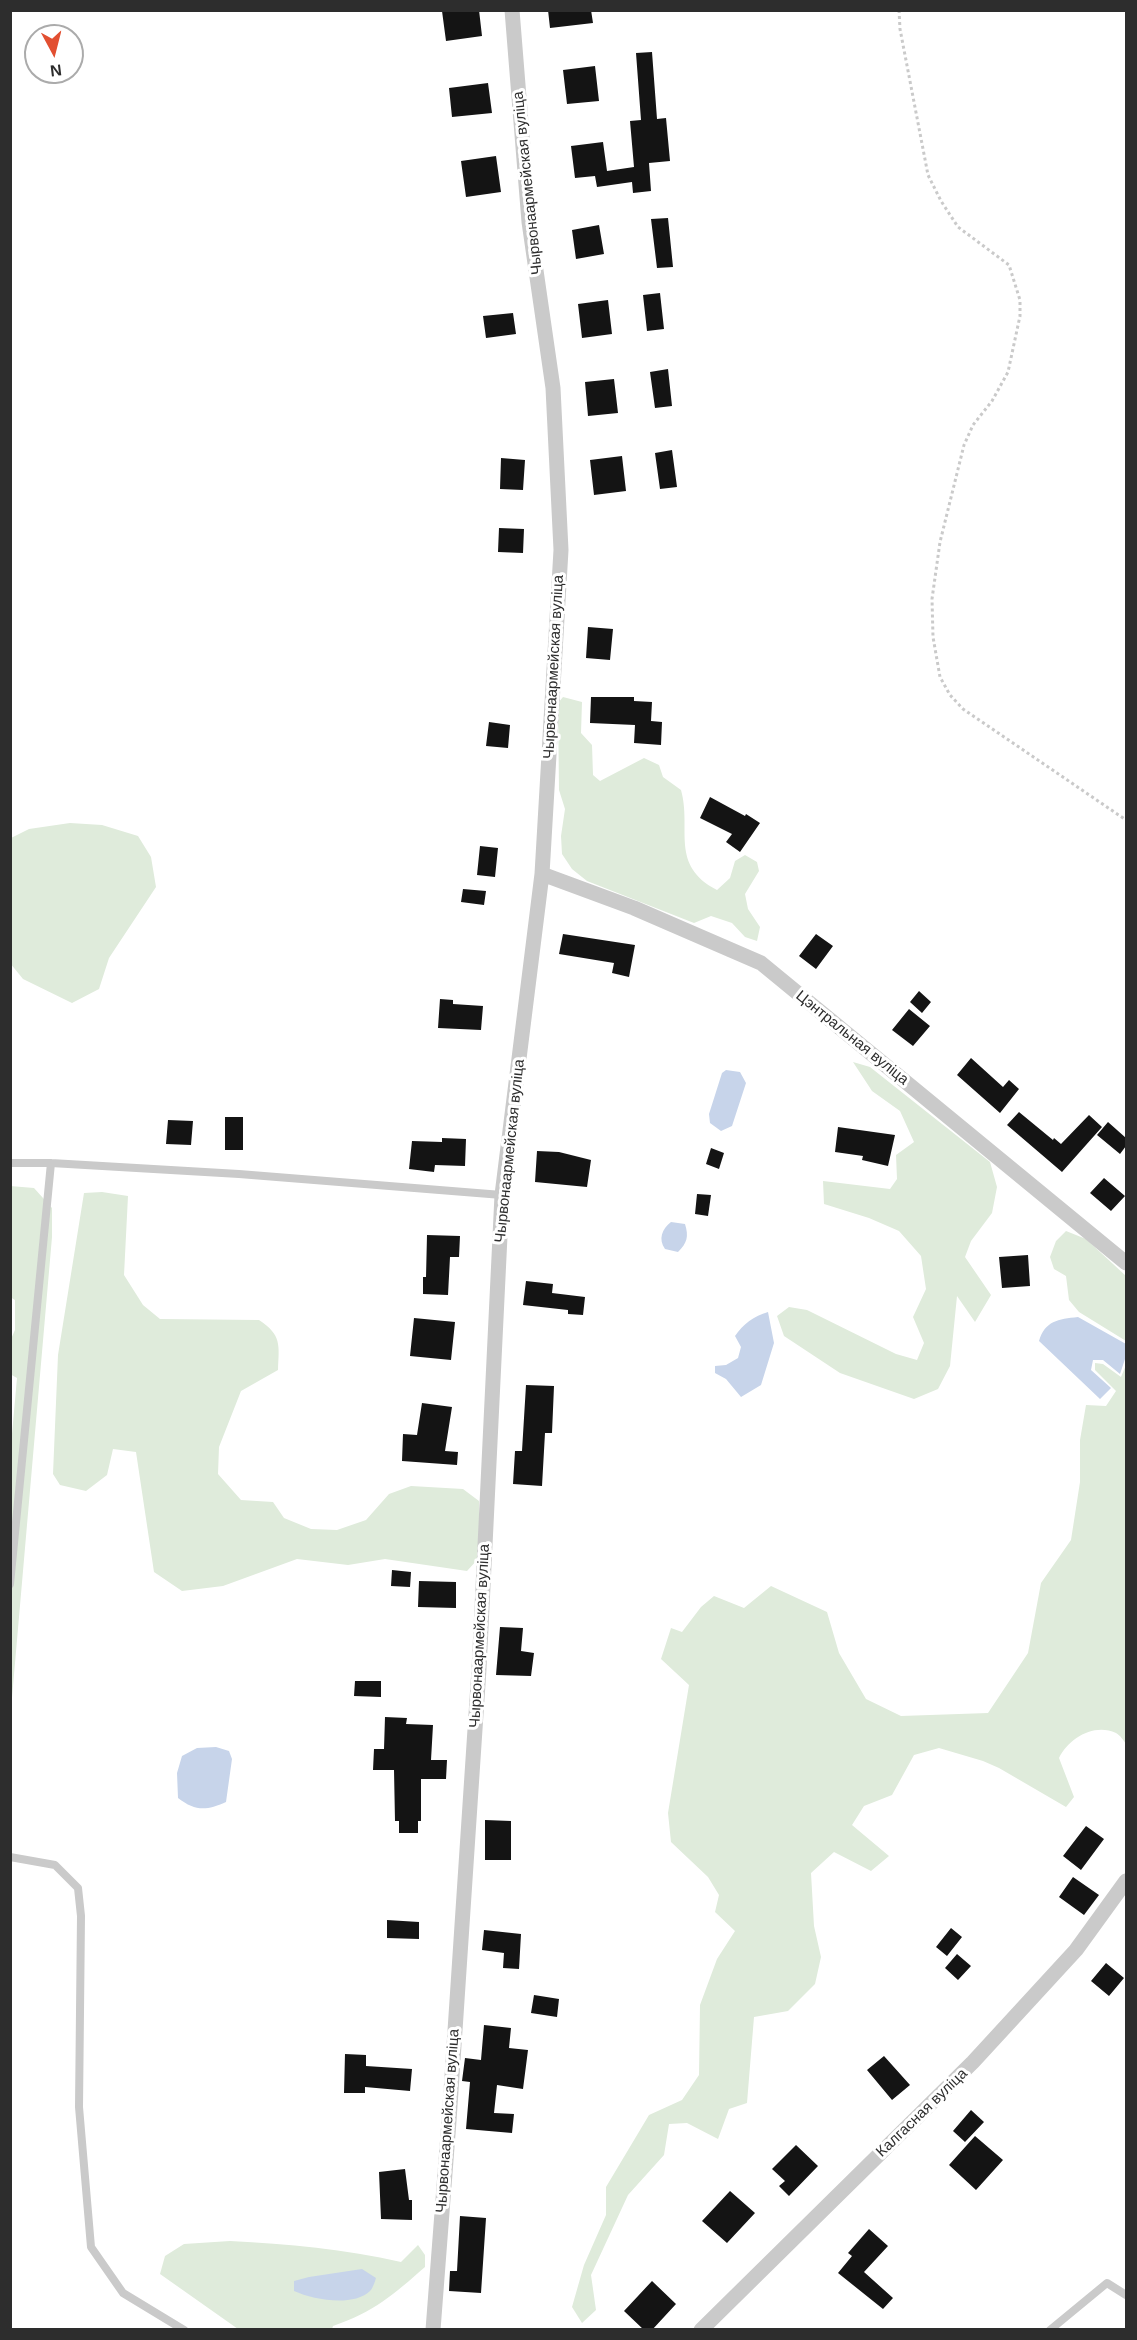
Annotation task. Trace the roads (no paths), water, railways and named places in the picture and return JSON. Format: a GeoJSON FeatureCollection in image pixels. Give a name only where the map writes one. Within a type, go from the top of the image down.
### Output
{"type":"FeatureCollection","features":[{"type":"Feature","properties":{"kind":"street","name":"Чырвонаармейская вуліца"},"geometry":{"type":"LineString","coordinates":[[433,2330],[479,1669],[502,1195],[542,874],[561,550],[553,388],[529,222],[512,10]]}},
{"type":"Feature","properties":{"kind":"street","name":"Цэнтральная вуліца"},"geometry":{"type":"LineString","coordinates":[[542,874],[634,908],[760,963],[1126,1263]]}},
{"type":"Feature","properties":{"kind":"street","name":"Калгасная вуліца"},"geometry":{"type":"LineString","coordinates":[[701,2330],[973,2062],[1076,1950],[1126,1881]]}},
{"type":"Feature","properties":{"kind":"lane"},"geometry":{"type":"LineString","coordinates":[[10,1163],[51,1163],[239,1174],[502,1195]]}},
{"type":"Feature","properties":{"kind":"lane"},"geometry":{"type":"LineString","coordinates":[[10,1584],[51,1163]]}},
{"type":"Feature","properties":{"kind":"lane"},"geometry":{"type":"LineString","coordinates":[[10,1857],[55,1865],[78,1888],[81,1916],[79,2107],[90,2247],[123,2294],[184,2330]]}},
{"type":"Feature","properties":{"kind":"lane"},"geometry":{"type":"LineString","coordinates":[[1050,2330],[1107,2283],[1126,2295]]}},
{"type":"Feature","properties":{"kind":"water"},"geometry":{"type":"Polygon","coordinates":[[[726,1070],[740,1072],[746,1083],[732,1126],[721,1131],[710,1123],[709,1114],[722,1073],[726,1070]]]}},
{"type":"Feature","properties":{"kind":"water"},"geometry":{"type":"Polygon","coordinates":[[[671,1222],[685,1224],[686,1240],[678,1252],[665,1249],[661,1238],[663,1231],[671,1222]]]}},
{"type":"Feature","properties":{"kind":"water"},"geometry":{"type":"Polygon","coordinates":[[[768,1312],[774,1343],[761,1385],[741,1397],[726,1379],[715,1373],[715,1366],[726,1365],[738,1358],[741,1347],[735,1336],[749,1321],[768,1312]]]}},
{"type":"Feature","properties":{"kind":"water"},"geometry":{"type":"Polygon","coordinates":[[[1078,1317],[1126,1344],[1126,1356],[1120,1374],[1103,1360],[1093,1360],[1091,1370],[1111,1388],[1100,1399],[1039,1341],[1045,1329],[1053,1322],[1078,1317]]]}},
{"type":"Feature","properties":{"kind":"water"},"geometry":{"type":"Polygon","coordinates":[[[216,1747],[229,1751],[232,1759],[226,1802],[201,1808],[178,1798],[177,1773],[182,1756],[197,1748],[216,1747]]]}},
{"type":"Feature","properties":{"kind":"water"},"geometry":{"type":"Polygon","coordinates":[[[362,2269],[376,2278],[370,2291],[354,2299],[322,2299],[294,2291],[294,2281],[362,2269]]]}}]}
